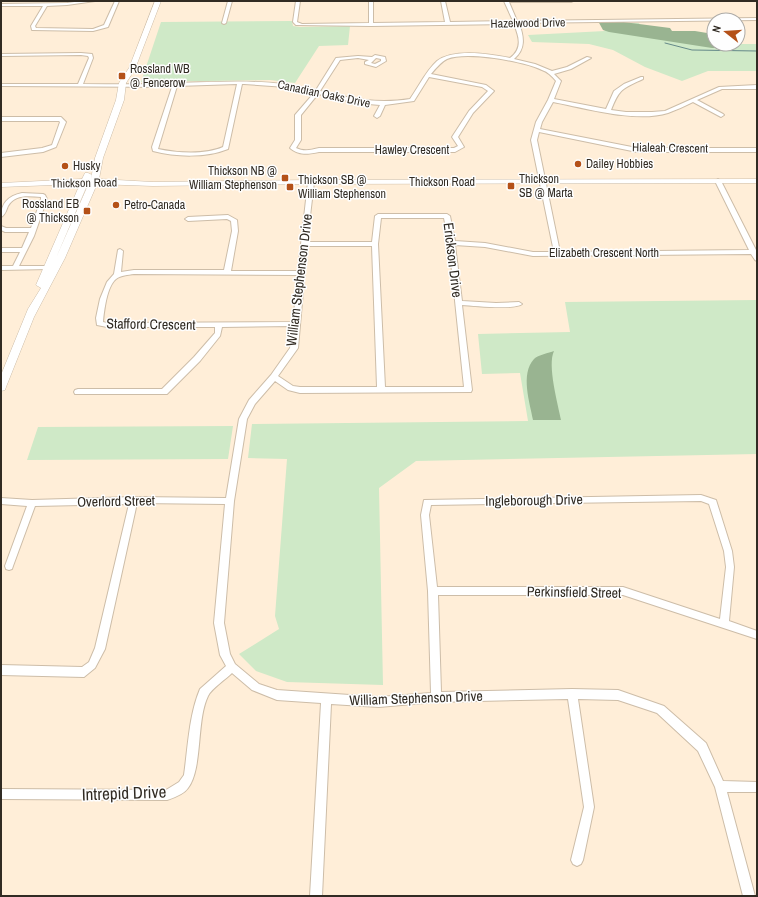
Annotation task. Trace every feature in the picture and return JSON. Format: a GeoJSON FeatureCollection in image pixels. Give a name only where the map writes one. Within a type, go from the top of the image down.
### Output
{"type":"FeatureCollection","features":[{"type":"Feature","properties":{"kind":"main road"},"geometry":{"type":"LineString","coordinates":[[1,387],[31,315],[47,268],[88,184],[99,168],[99,158],[120,100],[125,97],[126,85],[135,71],[132,68],[158,1]]}},
{"type":"Feature","properties":{"kind":"main road","name":"Thickson Road"},"geometry":{"type":"LineString","coordinates":[[1,185],[42,184],[48,186],[88,184],[117,186],[126,184],[311,182],[757,181]]}},
{"type":"Feature","properties":{"kind":"main road"},"geometry":{"type":"LineString","coordinates":[[31,315],[56,268],[88,184]]}},
{"type":"Feature","properties":{"kind":"street"},"geometry":{"type":"LineString","coordinates":[[1,5],[74,4],[93,1]]}},
{"type":"Feature","properties":{"kind":"street"},"geometry":{"type":"LineString","coordinates":[[46,4],[33,26],[34,29],[93,30],[106,26],[117,1]]}},
{"type":"Feature","properties":{"kind":"street"},"geometry":{"type":"LineString","coordinates":[[224,23],[230,1]]}},
{"type":"Feature","properties":{"kind":"street","name":"Hazelwood Drive"},"geometry":{"type":"LineString","coordinates":[[298,1],[294,22],[298,25],[757,19]]}},
{"type":"Feature","properties":{"kind":"street"},"geometry":{"type":"LineString","coordinates":[[371,1],[371,25]]}},
{"type":"Feature","properties":{"kind":"street"},"geometry":{"type":"LineString","coordinates":[[443,1],[448,24]]}},
{"type":"Feature","properties":{"kind":"street"},"geometry":{"type":"LineString","coordinates":[[506,1],[519,31],[521,47],[518,54],[510,60]]}},
{"type":"Feature","properties":{"kind":"street"},"geometry":{"type":"LineString","coordinates":[[510,1],[571,1]]}},
{"type":"Feature","properties":{"kind":"street","name":"Canadian Oaks Drive"},"geometry":{"type":"LineString","coordinates":[[1,85],[282,84],[318,91],[353,101],[383,104],[412,100],[437,63],[445,58],[456,55],[472,54],[510,60],[530,64],[551,73]]}},
{"type":"Feature","properties":{"kind":"street"},"geometry":{"type":"LineString","coordinates":[[1,55],[90,55],[91,58],[80,85]]}},
{"type":"Feature","properties":{"kind":"street"},"geometry":{"type":"LineString","coordinates":[[318,91],[338,59],[358,57],[373,59]]}},
{"type":"Feature","properties":{"kind":"street"},"geometry":{"type":"LineString","coordinates":[[551,73],[570,68],[589,58]]}},
{"type":"Feature","properties":{"kind":"street"},"geometry":{"type":"LineString","coordinates":[[551,73],[559,81],[536,130],[534,140],[557,253]]}},
{"type":"Feature","properties":{"kind":"street","name":"Hawley Crescent"},"geometry":{"type":"LineString","coordinates":[[318,91],[298,115],[298,140],[293,148],[298,152],[305,153],[319,150],[459,149],[461,147],[455,137],[471,112],[491,91],[484,86],[429,74]]}},
{"type":"Feature","properties":{"kind":"street"},"geometry":{"type":"LineString","coordinates":[[608,110],[616,92],[626,85],[641,78]]}},
{"type":"Feature","properties":{"kind":"street"},"geometry":{"type":"LineString","coordinates":[[175,85],[155,147],[155,150],[164,153],[218,152],[226,148],[240,83]]}},
{"type":"Feature","properties":{"kind":"street"},"geometry":{"type":"LineString","coordinates":[[551,100],[626,114],[652,114],[666,112],[721,88],[757,87]]}},
{"type":"Feature","properties":{"kind":"street"},"geometry":{"type":"LineString","coordinates":[[693,100],[721,115]]}},
{"type":"Feature","properties":{"kind":"street"},"geometry":{"type":"LineString","coordinates":[[377,116],[383,104]]}},
{"type":"Feature","properties":{"kind":"street"},"geometry":{"type":"LineString","coordinates":[[1,119],[61,119],[63,122],[54,146],[43,150],[1,155]]}},
{"type":"Feature","properties":{"kind":"street","name":"Hialeah Crescent"},"geometry":{"type":"LineString","coordinates":[[536,130],[637,150],[757,150]]}},
{"type":"Feature","properties":{"kind":"street"},"geometry":{"type":"LineString","coordinates":[[718,181],[755,252],[757,259]]}},
{"type":"Feature","properties":{"kind":"street","name":"William Stephenson Drive"},"geometry":{"type":"LineString","coordinates":[[311,182],[294,348],[274,377],[252,402],[243,419],[230,501],[219,623],[225,655],[232,667],[256,687],[277,695],[379,702],[436,697],[572,694],[618,695],[660,709],[702,747],[720,786],[749,896]]}},
{"type":"Feature","properties":{"kind":"street"},"geometry":{"type":"LineString","coordinates":[[1,215],[6,202],[16,196],[43,196],[44,199],[33,230],[15,268]]}},
{"type":"Feature","properties":{"kind":"street","name":"Erickson Drive"},"geometry":{"type":"LineString","coordinates":[[274,377],[291,388],[300,390],[381,390],[468,390],[452,244],[447,216],[378,216],[375,244],[381,390]]}},
{"type":"Feature","properties":{"kind":"street"},"geometry":{"type":"LineString","coordinates":[[188,219],[228,217],[234,220],[235,231],[228,272]]}},
{"type":"Feature","properties":{"kind":"street"},"geometry":{"type":"LineString","coordinates":[[1,228],[4,230],[33,230]]}},
{"type":"Feature","properties":{"kind":"street"},"geometry":{"type":"LineString","coordinates":[[304,244],[375,244]]}},
{"type":"Feature","properties":{"kind":"street","name":"Elizabeth Crescent North"},"geometry":{"type":"LineString","coordinates":[[452,244],[485,245],[533,254],[755,252]]}},
{"type":"Feature","properties":{"kind":"street"},"geometry":{"type":"LineString","coordinates":[[1,250],[24,250]]}},
{"type":"Feature","properties":{"kind":"street"},"geometry":{"type":"LineString","coordinates":[[120,251],[117,276],[134,272],[302,273]]}},
{"type":"Feature","properties":{"kind":"street"},"geometry":{"type":"LineString","coordinates":[[1,268],[47,268]]}},
{"type":"Feature","properties":{"kind":"street","name":"Stafford Crescent"},"geometry":{"type":"LineString","coordinates":[[117,276],[109,284],[99,314],[99,323],[107,325],[297,324]]}},
{"type":"Feature","properties":{"kind":"street"},"geometry":{"type":"LineString","coordinates":[[458,303],[496,305],[519,304]]}},
{"type":"Feature","properties":{"kind":"street"},"geometry":{"type":"LineString","coordinates":[[78,392],[164,392],[197,359],[218,334],[219,325]]}},
{"type":"Feature","properties":{"kind":"street","name":"Ingleborough Drive"},"geometry":{"type":"LineString","coordinates":[[436,697],[433,591],[426,515],[427,502],[701,498],[713,502],[728,551],[730,567],[724,623]]}},
{"type":"Feature","properties":{"kind":"street"},"geometry":{"type":"LineString","coordinates":[[1,670],[84,672],[92,665],[100,649],[134,500]]}},
{"type":"Feature","properties":{"kind":"street","name":"Overlord Street"},"geometry":{"type":"LineString","coordinates":[[1,501],[32,503],[134,500],[230,501]]}},
{"type":"Feature","properties":{"kind":"street"},"geometry":{"type":"LineString","coordinates":[[9,566],[32,503]]}},
{"type":"Feature","properties":{"kind":"street","name":"Perkinsfield Street"},"geometry":{"type":"LineString","coordinates":[[433,591],[623,591],[757,635]]}},
{"type":"Feature","properties":{"kind":"street","name":"Intrepid Drive"},"geometry":{"type":"LineString","coordinates":[[1,794],[167,795],[183,786],[190,777],[198,712],[204,692],[232,667]]}},
{"type":"Feature","properties":{"kind":"street"},"geometry":{"type":"LineString","coordinates":[[572,694],[589,807],[577,860]]}},
{"type":"Feature","properties":{"kind":"street"},"geometry":{"type":"LineString","coordinates":[[316,896],[326,699]]}},
{"type":"Feature","properties":{"kind":"street"},"geometry":{"type":"LineString","coordinates":[[720,786],[757,787]]}},
{"type":"Feature","properties":{"kind":"green space"},"geometry":{"type":"Polygon","coordinates":[[[608,20],[670,28],[672,31],[695,31],[706,33],[706,47],[609,32],[603,30],[598,21],[608,20]]]}},
{"type":"Feature","properties":{"kind":"green space"},"geometry":{"type":"Polygon","coordinates":[[[292,21],[293,26],[300,27],[350,26],[348,45],[319,46],[295,83],[270,80],[141,82],[161,22],[292,21]]]}},
{"type":"Feature","properties":{"kind":"green space"},"geometry":{"type":"Polygon","coordinates":[[[639,23],[644,34],[706,43],[706,52],[746,52],[746,44],[757,44],[757,71],[708,71],[682,81],[645,67],[613,50],[589,44],[532,42],[528,35],[605,31],[601,24],[639,23]]]}},
{"type":"Feature","properties":{"kind":"green space"},"geometry":{"type":"Polygon","coordinates":[[[757,300],[757,454],[416,461],[379,488],[383,685],[287,682],[256,671],[239,654],[279,629],[275,616],[287,459],[248,458],[252,424],[528,421],[520,373],[482,374],[478,334],[570,332],[565,302],[757,300]]]}},
{"type":"Feature","properties":{"kind":"green space"},"geometry":{"type":"Polygon","coordinates":[[[554,351],[552,357],[552,375],[561,420],[533,420],[527,389],[530,365],[534,359],[554,351]]]}},
{"type":"Feature","properties":{"kind":"green space"},"geometry":{"type":"Polygon","coordinates":[[[233,426],[228,459],[27,460],[38,427],[233,426]]]}},
{"type":"Feature","properties":{"kind":"waterway"},"geometry":{"type":"LineString","coordinates":[[665,43],[692,50],[757,51]]}},
{"type":"Feature","properties":{"kind":"place","name":"Rossland WB @ Fencerow"},"geometry":{"type":"Point","coordinates":[122,76]}},
{"type":"Feature","properties":{"kind":"place","name":"Dailey Hobbies"},"geometry":{"type":"Point","coordinates":[578,164]}},
{"type":"Feature","properties":{"kind":"place","name":"Husky"},"geometry":{"type":"Point","coordinates":[65,166]}},
{"type":"Feature","properties":{"kind":"place","name":"Thickson NB @ William Stephenson"},"geometry":{"type":"Point","coordinates":[285,178]}},
{"type":"Feature","properties":{"kind":"place","name":"Thickson SB @ Marta"},"geometry":{"type":"Point","coordinates":[511,186]}},
{"type":"Feature","properties":{"kind":"place","name":"Thickson SB @ William Stephenson"},"geometry":{"type":"Point","coordinates":[290,187]}},
{"type":"Feature","properties":{"kind":"place","name":"Petro-Canada"},"geometry":{"type":"Point","coordinates":[116,205]}},
{"type":"Feature","properties":{"kind":"place","name":"Rossland EB @ Thickson"},"geometry":{"type":"Point","coordinates":[87,211]}}]}
